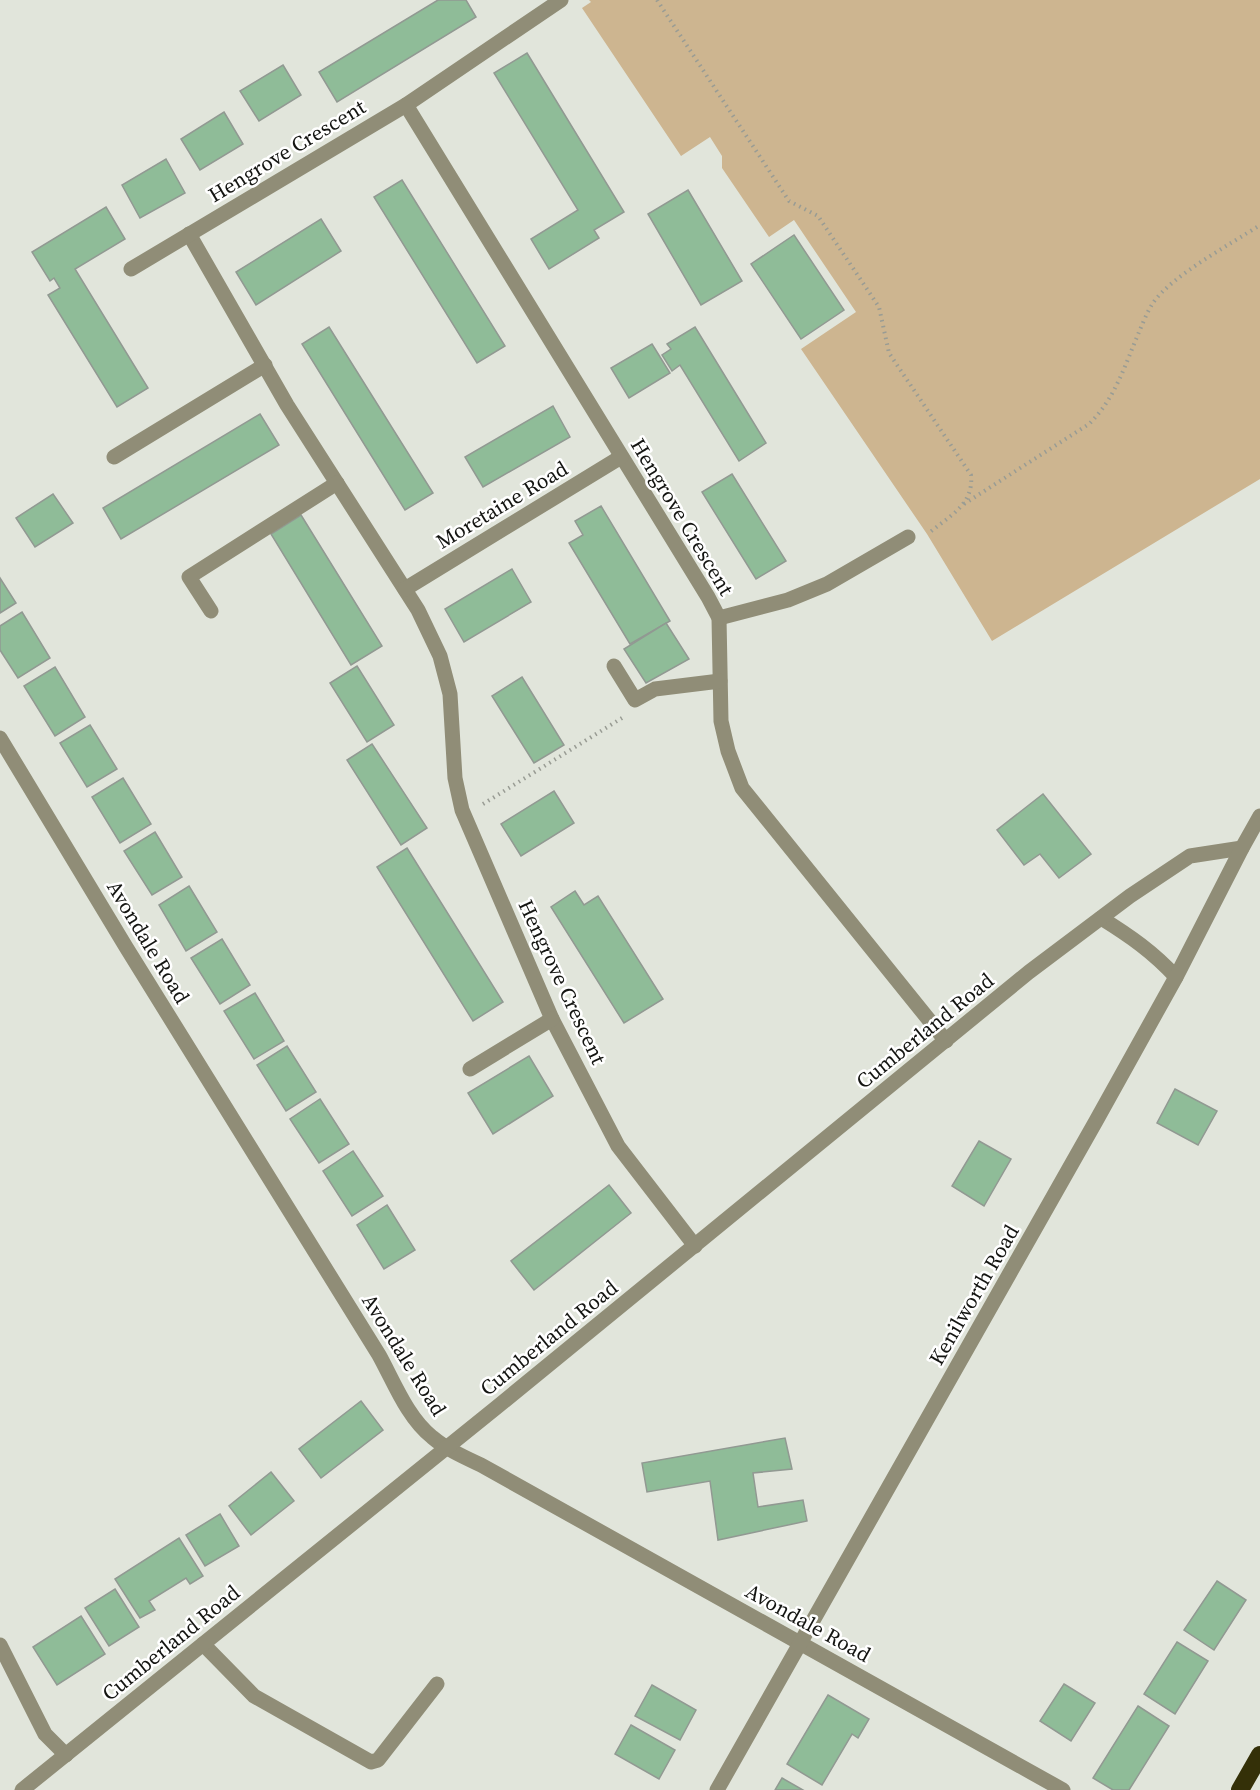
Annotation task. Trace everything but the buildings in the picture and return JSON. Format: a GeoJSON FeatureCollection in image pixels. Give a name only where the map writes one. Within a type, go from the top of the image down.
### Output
{"type":"FeatureCollection","features":[{"type":"Feature","properties":{"kind":"highway"},"geometry":{"type":"LineString","coordinates":[[1240,1790],[1260,1755]]}},
{"type":"Feature","properties":{"kind":"street","name":"Hengrove Crescent"},"geometry":{"type":"LineString","coordinates":[[131,269],[406,105],[561,0]]}},
{"type":"Feature","properties":{"kind":"street","name":"Hengrove Crescent"},"geometry":{"type":"LineString","coordinates":[[406,105],[708,597],[718,618],[721,721],[728,751],[742,788],[946,1041]]}},
{"type":"Feature","properties":{"kind":"street","name":"Hengrove Crescent"},"geometry":{"type":"LineString","coordinates":[[189,234],[287,405],[418,610],[440,656],[450,694],[455,778],[465,816],[552,1019],[618,1146],[695,1246]]}},
{"type":"Feature","properties":{"kind":"street"},"geometry":{"type":"LineString","coordinates":[[114,457],[265,365]]}},
{"type":"Feature","properties":{"kind":"street","name":"Moretaine Road"},"geometry":{"type":"LineString","coordinates":[[405,589],[621,457]]}},
{"type":"Feature","properties":{"kind":"street"},"geometry":{"type":"LineString","coordinates":[[211,610],[189,577],[337,483]]}},
{"type":"Feature","properties":{"kind":"street"},"geometry":{"type":"LineString","coordinates":[[718,618],[788,600],[827,584],[908,537]]}},
{"type":"Feature","properties":{"kind":"street"},"geometry":{"type":"LineString","coordinates":[[614,666],[635,700],[655,689],[720,681]]}},
{"type":"Feature","properties":{"kind":"street","name":"Avondale Road"},"geometry":{"type":"LineString","coordinates":[[0,738],[126,947],[379,1355],[413,1417],[430,1436],[446,1448],[543,1499],[1063,1790]]}},
{"type":"Feature","properties":{"kind":"street","name":"Kenilworth Road"},"geometry":{"type":"LineString","coordinates":[[717,1790],[1176,977],[1260,816]]}},
{"type":"Feature","properties":{"kind":"street","name":"Cumberland Road"},"geometry":{"type":"LineString","coordinates":[[22,1790],[695,1246],[1029,972],[1190,856],[1242,848]]}},
{"type":"Feature","properties":{"kind":"street"},"geometry":{"type":"LineString","coordinates":[[1101,918],[1155,955],[1176,977]]}},
{"type":"Feature","properties":{"kind":"street"},"geometry":{"type":"LineString","coordinates":[[470,1069],[552,1019]]}},
{"type":"Feature","properties":{"kind":"street"},"geometry":{"type":"LineString","coordinates":[[203,1644],[254,1696],[371,1762],[378,1760],[437,1684]]}},
{"type":"Feature","properties":{"kind":"street"},"geometry":{"type":"LineString","coordinates":[[0,1645],[45,1734],[66,1755]]}},
{"type":"Feature","properties":{"kind":"path"},"geometry":{"type":"LineString","coordinates":[[657,0],[789,201],[818,216],[879,307],[889,353],[971,475],[970,494],[963,505]]}},
{"type":"Feature","properties":{"kind":"path"},"geometry":{"type":"LineString","coordinates":[[908,537],[927,534],[963,505],[1089,424],[1109,401],[1152,304],[1190,271],[1260,225]]}},
{"type":"Feature","properties":{"kind":"path"},"geometry":{"type":"LineString","coordinates":[[465,816],[625,716]]}},
{"type":"Feature","properties":{"kind":"shaded area"},"geometry":{"type":"Polygon","coordinates":[[[589,0],[1260,0],[1260,479],[992,641],[927,534],[801,349],[856,312],[794,220],[769,237],[722,168],[722,156],[710,137],[681,156],[582,8],[591,2],[589,0]]]}}]}
